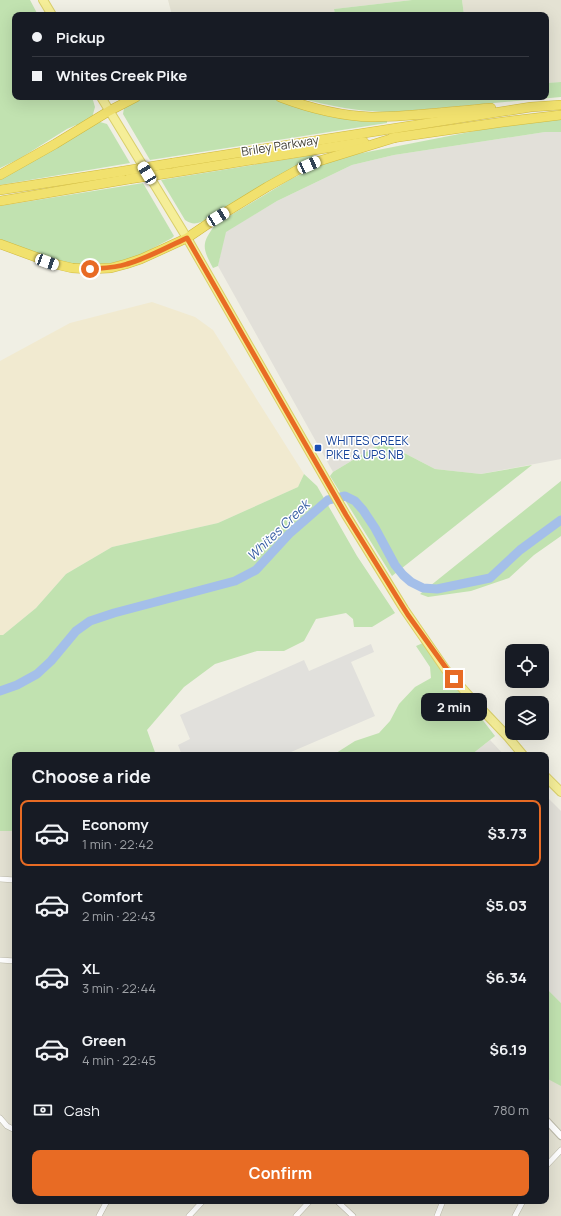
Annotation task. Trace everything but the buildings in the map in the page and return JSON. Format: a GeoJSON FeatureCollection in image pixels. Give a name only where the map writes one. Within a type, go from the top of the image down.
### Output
{"type":"FeatureCollection","features":[{"type":"Feature","properties":{"kind":"highway"},"geometry":{"type":"LineString","coordinates":[[0,175],[130,100]]}},
{"type":"Feature","properties":{"kind":"highway"},"geometry":{"type":"LineString","coordinates":[[290,100],[340,114],[371,117],[402,116],[500,107],[531,107]]}},
{"type":"Feature","properties":{"kind":"highway","name":"Briley Parkway"},"geometry":{"type":"LineString","coordinates":[[0,190],[531,107],[561,104]]}},
{"type":"Feature","properties":{"kind":"highway","name":"Briley Parkway"},"geometry":{"type":"LineString","coordinates":[[0,201],[397,137],[561,115]]}},
{"type":"Feature","properties":{"kind":"highway"},"geometry":{"type":"LineString","coordinates":[[0,244],[54,264],[72,268],[111,268],[126,264],[141,259],[187,238],[218,217],[301,168],[397,137]]}},
{"type":"Feature","properties":{"kind":"main road"},"geometry":{"type":"LineString","coordinates":[[43,0],[50,12]]}},
{"type":"Feature","properties":{"kind":"main road"},"geometry":{"type":"LineString","coordinates":[[103,100],[187,238],[324,478],[404,609],[446,670],[520,752]]}},
{"type":"Feature","properties":{"kind":"main road"},"geometry":{"type":"LineString","coordinates":[[549,780],[561,792]]}},
{"type":"Feature","properties":{"kind":"street"},"geometry":{"type":"LineString","coordinates":[[0,879],[12,880]]}},
{"type":"Feature","properties":{"kind":"street"},"geometry":{"type":"LineString","coordinates":[[0,960],[12,961]]}},
{"type":"Feature","properties":{"kind":"street"},"geometry":{"type":"LineString","coordinates":[[0,1118],[7,1126],[12,1128]]}},
{"type":"Feature","properties":{"kind":"street"},"geometry":{"type":"LineString","coordinates":[[549,1123],[561,1136]]}},
{"type":"Feature","properties":{"kind":"street"},"geometry":{"type":"LineString","coordinates":[[549,1163],[561,1150]]}},
{"type":"Feature","properties":{"kind":"street"},"geometry":{"type":"LineString","coordinates":[[99,1216],[105,1204]]}},
{"type":"Feature","properties":{"kind":"street"},"geometry":{"type":"LineString","coordinates":[[189,1216],[200,1204]]}},
{"type":"Feature","properties":{"kind":"street"},"geometry":{"type":"LineString","coordinates":[[296,1216],[307,1204]]}},
{"type":"Feature","properties":{"kind":"street"},"geometry":{"type":"LineString","coordinates":[[340,1204],[353,1216]]}},
{"type":"Feature","properties":{"kind":"street"},"geometry":{"type":"LineString","coordinates":[[438,1216],[442,1204]]}},
{"type":"Feature","properties":{"kind":"street"},"geometry":{"type":"LineString","coordinates":[[515,1216],[521,1204]]}},
{"type":"Feature","properties":{"kind":"shaded area"},"geometry":{"type":"Polygon","coordinates":[[[168,0],[412,0],[334,9],[334,12],[171,12],[168,0]]]}},
{"type":"Feature","properties":{"kind":"shaded area"},"geometry":{"type":"Polygon","coordinates":[[[462,0],[561,0],[561,82],[549,83],[549,12],[464,12],[462,0]]]}},
{"type":"Feature","properties":{"kind":"shaded area"},"geometry":{"type":"Polygon","coordinates":[[[545,132],[561,132],[561,459],[481,474],[435,469],[383,442],[333,472],[218,266],[225,232],[277,201],[352,165],[394,155],[545,132]]]}},
{"type":"Feature","properties":{"kind":"shaded area"},"geometry":{"type":"Polygon","coordinates":[[[152,302],[195,317],[213,330],[304,474],[298,487],[218,523],[112,547],[66,574],[36,608],[3,635],[0,635],[0,361],[70,323],[152,302]]]}},
{"type":"Feature","properties":{"kind":"shaded area"},"geometry":{"type":"Polygon","coordinates":[[[371,644],[374,652],[351,662],[375,716],[291,752],[181,752],[178,745],[190,739],[180,715],[304,660],[309,671],[371,644]]]}},
{"type":"Feature","properties":{"kind":"shaded area"},"geometry":{"type":"Polygon","coordinates":[[[490,740],[501,752],[475,752],[490,740]]]}},
{"type":"Feature","properties":{"kind":"shaded area"},"geometry":{"type":"Polygon","coordinates":[[[549,799],[561,811],[561,1003],[549,991],[549,799]]]}},
{"type":"Feature","properties":{"kind":"shaded area"},"geometry":{"type":"Polygon","coordinates":[[[0,831],[12,831],[12,1204],[549,1204],[549,1050],[561,1051],[561,1216],[0,1216],[0,831]]]}},
{"type":"Feature","properties":{"kind":"green space"},"geometry":{"type":"Polygon","coordinates":[[[0,0],[30,0],[36,12],[12,12],[12,100],[93,100],[95,107],[92,118],[82,125],[76,125],[67,129],[19,159],[0,168],[0,0]]]}},
{"type":"Feature","properties":{"kind":"green space"},"geometry":{"type":"Polygon","coordinates":[[[412,0],[462,0],[464,12],[334,12],[334,9],[412,0]]]}},
{"type":"Feature","properties":{"kind":"green space"},"geometry":{"type":"Polygon","coordinates":[[[561,82],[561,97],[549,98],[549,83],[561,82]]]}},
{"type":"Feature","properties":{"kind":"green space"},"geometry":{"type":"Polygon","coordinates":[[[136,100],[280,100],[297,106],[387,119],[387,123],[150,160],[123,114],[124,108],[136,100]]]}},
{"type":"Feature","properties":{"kind":"green space"},"geometry":{"type":"Polygon","coordinates":[[[308,100],[528,100],[394,112],[369,111],[308,100]]]}},
{"type":"Feature","properties":{"kind":"green space"},"geometry":{"type":"Polygon","coordinates":[[[561,118],[561,132],[545,132],[394,155],[352,165],[277,201],[226,232],[218,266],[213,268],[205,250],[208,236],[216,224],[291,179],[318,166],[347,156],[495,127],[561,118]]]}},
{"type":"Feature","properties":{"kind":"green space"},"geometry":{"type":"Polygon","coordinates":[[[100,122],[107,124],[130,163],[0,185],[0,179],[100,122]]]}},
{"type":"Feature","properties":{"kind":"green space"},"geometry":{"type":"Polygon","coordinates":[[[313,155],[315,159],[208,219],[196,223],[191,223],[185,220],[161,180],[313,155]]]}},
{"type":"Feature","properties":{"kind":"green space"},"geometry":{"type":"Polygon","coordinates":[[[143,183],[174,236],[140,255],[112,263],[85,266],[57,262],[0,240],[0,206],[143,183]]]}},
{"type":"Feature","properties":{"kind":"green space"},"geometry":{"type":"Polygon","coordinates":[[[383,442],[435,469],[481,474],[532,465],[392,576],[330,476],[333,472],[383,442]]]}},
{"type":"Feature","properties":{"kind":"green space"},"geometry":{"type":"Polygon","coordinates":[[[304,474],[317,486],[357,556],[395,613],[372,627],[354,627],[353,619],[346,613],[316,619],[304,641],[284,651],[257,651],[215,664],[184,687],[147,730],[155,752],[12,752],[12,831],[0,831],[0,635],[3,635],[36,608],[66,574],[112,547],[218,523],[298,487],[304,474]]]}},
{"type":"Feature","properties":{"kind":"green space"},"geometry":{"type":"Polygon","coordinates":[[[561,481],[561,536],[534,555],[509,578],[471,591],[428,597],[420,594],[561,481]]]}},
{"type":"Feature","properties":{"kind":"green space"},"geometry":{"type":"Polygon","coordinates":[[[423,643],[495,736],[475,752],[338,752],[355,741],[379,733],[390,721],[399,704],[415,687],[431,678],[430,667],[416,646],[423,643]]]}},
{"type":"Feature","properties":{"kind":"green space"},"geometry":{"type":"Polygon","coordinates":[[[549,991],[561,1003],[561,1086],[549,1080],[549,991]]]}},
{"type":"Feature","properties":{"kind":"waterway","name":"Whites Creek"},"geometry":{"type":"LineString","coordinates":[[0,691],[17,685],[37,674],[51,661],[76,631],[90,621],[114,613],[235,581],[256,570],[290,533],[328,500],[345,496],[355,501],[375,528],[395,565],[411,582],[423,588],[437,589],[490,578],[520,550],[561,520]]}},
{"type":"Feature","properties":{"kind":"place","name":"WHITES CREEK PIKE & UPS NB"},"geometry":{"type":"Point","coordinates":[318,448]}},
{"type":"Feature","properties":{"kind":"route"},"geometry":{"type":"LineString","coordinates":[[90,269],[111,268],[126,264],[141,259],[187,238],[346,515],[408,615],[446,670],[454,679]]}}]}
